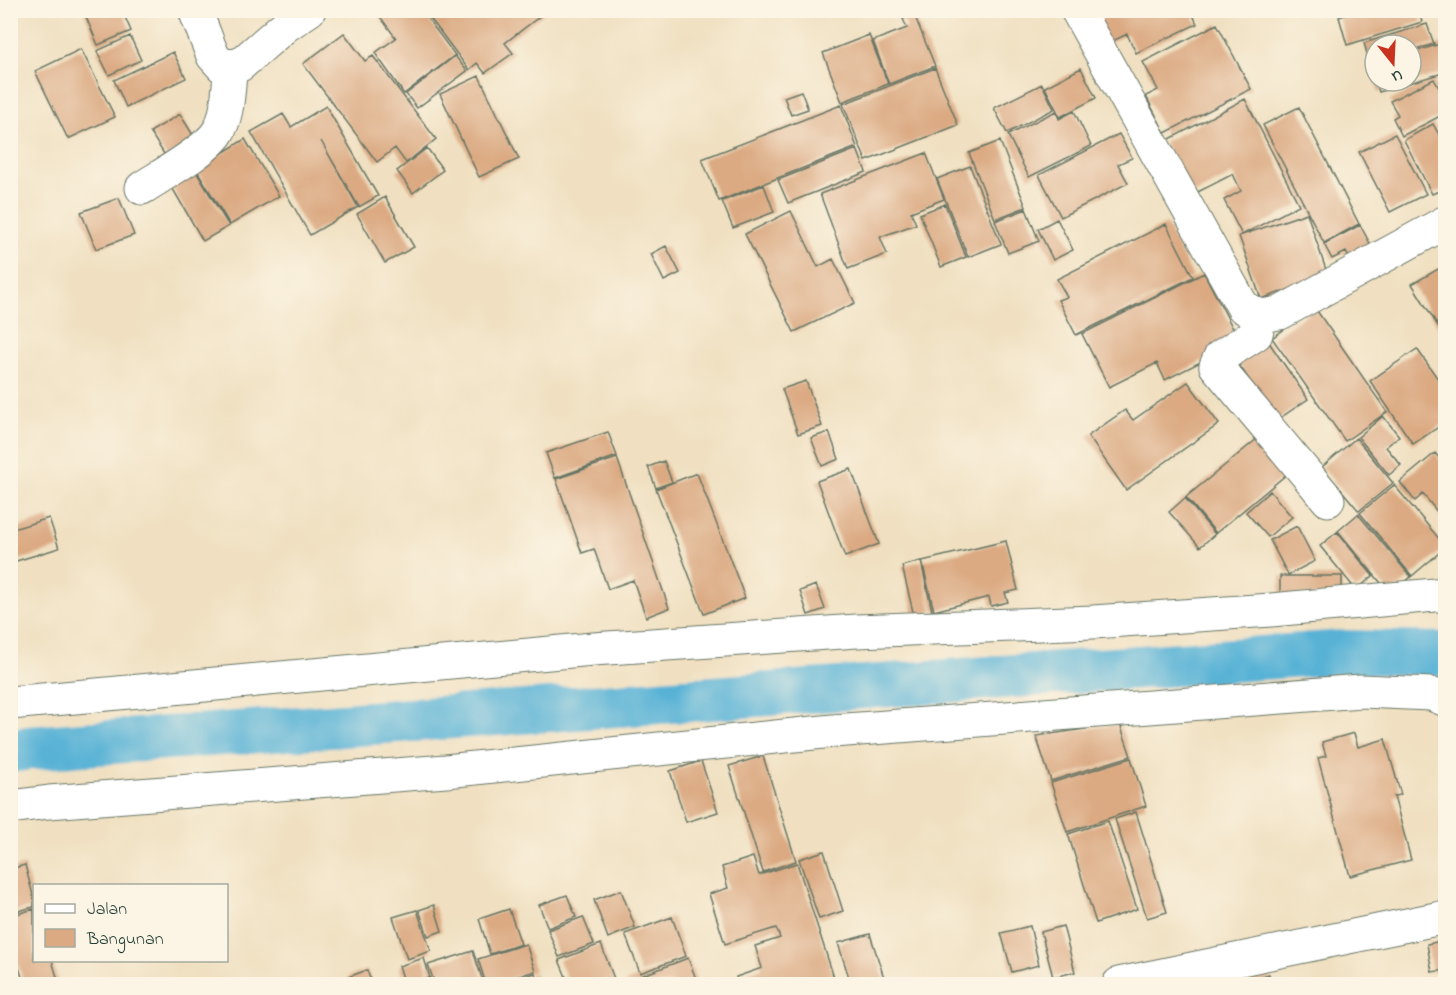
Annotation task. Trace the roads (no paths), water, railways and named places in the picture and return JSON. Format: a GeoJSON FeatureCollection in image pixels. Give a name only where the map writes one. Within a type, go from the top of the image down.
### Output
{"type":"FeatureCollection","features":[{"type":"Feature","properties":{"kind":"street"},"geometry":{"type":"LineString","coordinates":[[195,10],[213,56],[222,66],[231,67],[240,65],[285,26],[309,10]]}},
{"type":"Feature","properties":{"kind":"street"},"geometry":{"type":"LineString","coordinates":[[1077,10],[1243,307],[1260,316],[1280,313],[1446,222]]}},
{"type":"Feature","properties":{"kind":"street"},"geometry":{"type":"LineString","coordinates":[[142,188],[209,143],[219,131],[224,117],[231,67]]}},
{"type":"Feature","properties":{"kind":"street"},"geometry":{"type":"LineString","coordinates":[[1260,316],[1256,334],[1220,357],[1216,366],[1328,500]]}},
{"type":"Feature","properties":{"kind":"street"},"geometry":{"type":"LineString","coordinates":[[10,703],[605,648],[857,631],[1094,622],[1446,594]]}},
{"type":"Feature","properties":{"kind":"street"},"geometry":{"type":"LineString","coordinates":[[10,807],[446,771],[833,731],[1361,691],[1431,694],[1446,700]]}},
{"type":"Feature","properties":{"kind":"street"},"geometry":{"type":"LineString","coordinates":[[1119,984],[1446,916]]}},
{"type":"Feature","properties":{"kind":"waterway"},"geometry":{"type":"LineString","coordinates":[[10,751],[1344,652],[1446,654]]}}]}
